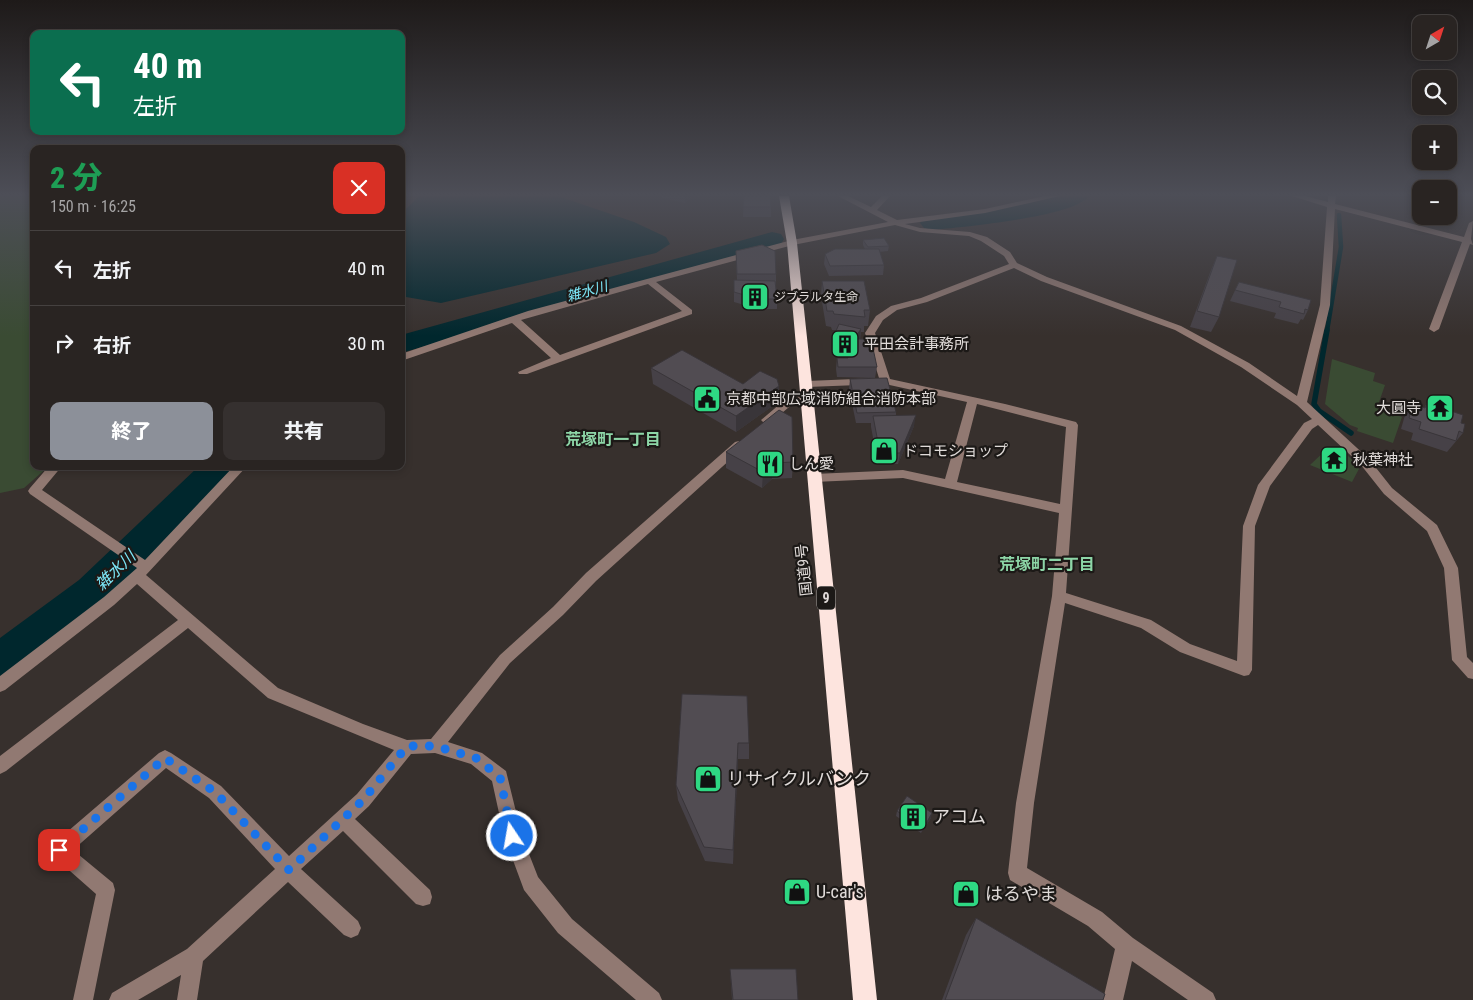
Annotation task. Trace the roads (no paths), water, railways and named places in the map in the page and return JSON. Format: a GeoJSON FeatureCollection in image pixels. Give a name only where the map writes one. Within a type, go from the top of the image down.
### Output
{"type":"FeatureCollection","features":[{"type":"Feature","properties":{"kind":"highway","name":"国道9号"},"geometry":{"type":"LineString","coordinates":[[792,243],[865,1000]]}},
{"type":"Feature","properties":{"kind":"street"},"geometry":{"type":"LineString","coordinates":[[405,356],[514,318],[792,243]]}},
{"type":"Feature","properties":{"kind":"street"},"geometry":{"type":"LineString","coordinates":[[990,243],[1007,254],[1014,265],[1044,279],[1178,328],[1244,365],[1301,403],[1365,462],[1388,491],[1432,528],[1451,568],[1460,660],[1473,673]]}},
{"type":"Feature","properties":{"kind":"street"},"geometry":{"type":"LineString","coordinates":[[1301,403],[1325,305],[1329,243]]}},
{"type":"Feature","properties":{"kind":"street"},"geometry":{"type":"LineString","coordinates":[[1434,329],[1468,243]]}},
{"type":"Feature","properties":{"kind":"street"},"geometry":{"type":"LineString","coordinates":[[885,381],[870,333],[879,318],[894,308],[924,300],[1014,265]]}},
{"type":"Feature","properties":{"kind":"street"},"geometry":{"type":"LineString","coordinates":[[523,372],[689,312],[648,281]]}},
{"type":"Feature","properties":{"kind":"street"},"geometry":{"type":"LineString","coordinates":[[514,318],[558,360]]}},
{"type":"Feature","properties":{"kind":"street"},"geometry":{"type":"LineString","coordinates":[[435,746],[505,659],[687,489],[791,400],[807,391],[885,381],[973,400],[1072,425],[1059,596],[1024,803],[1017,873],[1095,919],[1126,945],[1206,1000]]}},
{"type":"Feature","properties":{"kind":"street"},"geometry":{"type":"LineString","coordinates":[[950,484],[973,400]]}},
{"type":"Feature","properties":{"kind":"street"},"geometry":{"type":"LineString","coordinates":[[1059,596],[1146,624],[1185,648],[1244,670],[1249,526],[1264,485],[1308,426],[1319,420]]}},
{"type":"Feature","properties":{"kind":"street"},"geometry":{"type":"LineString","coordinates":[[52,470],[34,491],[51,501],[141,571],[188,620],[273,693],[358,729],[407,746],[435,746],[476,758],[500,777],[512,836],[531,883],[565,926],[652,1000]]}},
{"type":"Feature","properties":{"kind":"street"},"geometry":{"type":"LineString","coordinates":[[0,684],[109,601],[141,571],[237,470]]}},
{"type":"Feature","properties":{"kind":"street"},"geometry":{"type":"LineString","coordinates":[[814,478],[903,474],[1066,510]]}},
{"type":"Feature","properties":{"kind":"street"},"geometry":{"type":"LineString","coordinates":[[0,766],[188,620]]}},
{"type":"Feature","properties":{"kind":"street"},"geometry":{"type":"LineString","coordinates":[[119,1000],[194,956],[363,800],[407,746]]}},
{"type":"Feature","properties":{"kind":"street"},"geometry":{"type":"LineString","coordinates":[[82,1000],[106,890],[59,850],[165,758],[215,792],[289,870],[351,928]]}},
{"type":"Feature","properties":{"kind":"street"},"geometry":{"type":"LineString","coordinates":[[343,819],[423,898]]}},
{"type":"Feature","properties":{"kind":"street"},"geometry":{"type":"LineString","coordinates":[[1114,1000],[1126,945]]}},
{"type":"Feature","properties":{"kind":"street"},"geometry":{"type":"LineString","coordinates":[[187,1000],[194,956]]}},
{"type":"Feature","properties":{"kind":"water"},"geometry":{"type":"Polygon","coordinates":[[[405,243],[670,244],[656,253],[441,303],[406,297],[405,243]]]}},
{"type":"Feature","properties":{"kind":"waterway","name":"雑水川"},"geometry":{"type":"LineString","coordinates":[[405,343],[759,243]]}},
{"type":"Feature","properties":{"kind":"waterway"},"geometry":{"type":"LineString","coordinates":[[1327,331],[1341,243]]}},
{"type":"Feature","properties":{"kind":"waterway"},"geometry":{"type":"LineString","coordinates":[[1327,330],[1314,404],[1319,411],[1351,433]]}},
{"type":"Feature","properties":{"kind":"waterway","name":"雑水川"},"geometry":{"type":"LineString","coordinates":[[0,662],[93,591],[216,470]]}},
{"type":"Feature","properties":{"kind":"place","name":"ジブラルタ生命"},"geometry":{"type":"Point","coordinates":[755,297]}},
{"type":"Feature","properties":{"kind":"place","name":"平田会計事務所"},"geometry":{"type":"Point","coordinates":[845,344]}},
{"type":"Feature","properties":{"kind":"place","name":"京都中部広域消防組合消防本部"},"geometry":{"type":"Point","coordinates":[707,399]}},
{"type":"Feature","properties":{"kind":"place","name":"大圓寺"},"geometry":{"type":"Point","coordinates":[1440,408]}},
{"type":"Feature","properties":{"kind":"place","name":"ドコモショップ"},"geometry":{"type":"Point","coordinates":[884,451]}},
{"type":"Feature","properties":{"kind":"place","name":"秋葉神社"},"geometry":{"type":"Point","coordinates":[1334,460]}},
{"type":"Feature","properties":{"kind":"place","name":"しん愛"},"geometry":{"type":"Point","coordinates":[770,464]}},
{"type":"Feature","properties":{"kind":"place","name":"リサイクルバンク"},"geometry":{"type":"Point","coordinates":[708,779]}},
{"type":"Feature","properties":{"kind":"place","name":"アコム"},"geometry":{"type":"Point","coordinates":[913,817]}},
{"type":"Feature","properties":{"kind":"place","name":"U-car's"},"geometry":{"type":"Point","coordinates":[797,892]}},
{"type":"Feature","properties":{"kind":"place","name":"はるやま"},"geometry":{"type":"Point","coordinates":[966,894]}},
{"type":"Feature","properties":{"kind":"district","name":"荒塚町一丁目"},"geometry":{"type":"Point","coordinates":[613,439]}},
{"type":"Feature","properties":{"kind":"district","name":"荒塚町二丁目"},"geometry":{"type":"Point","coordinates":[1047,564]}}]}
